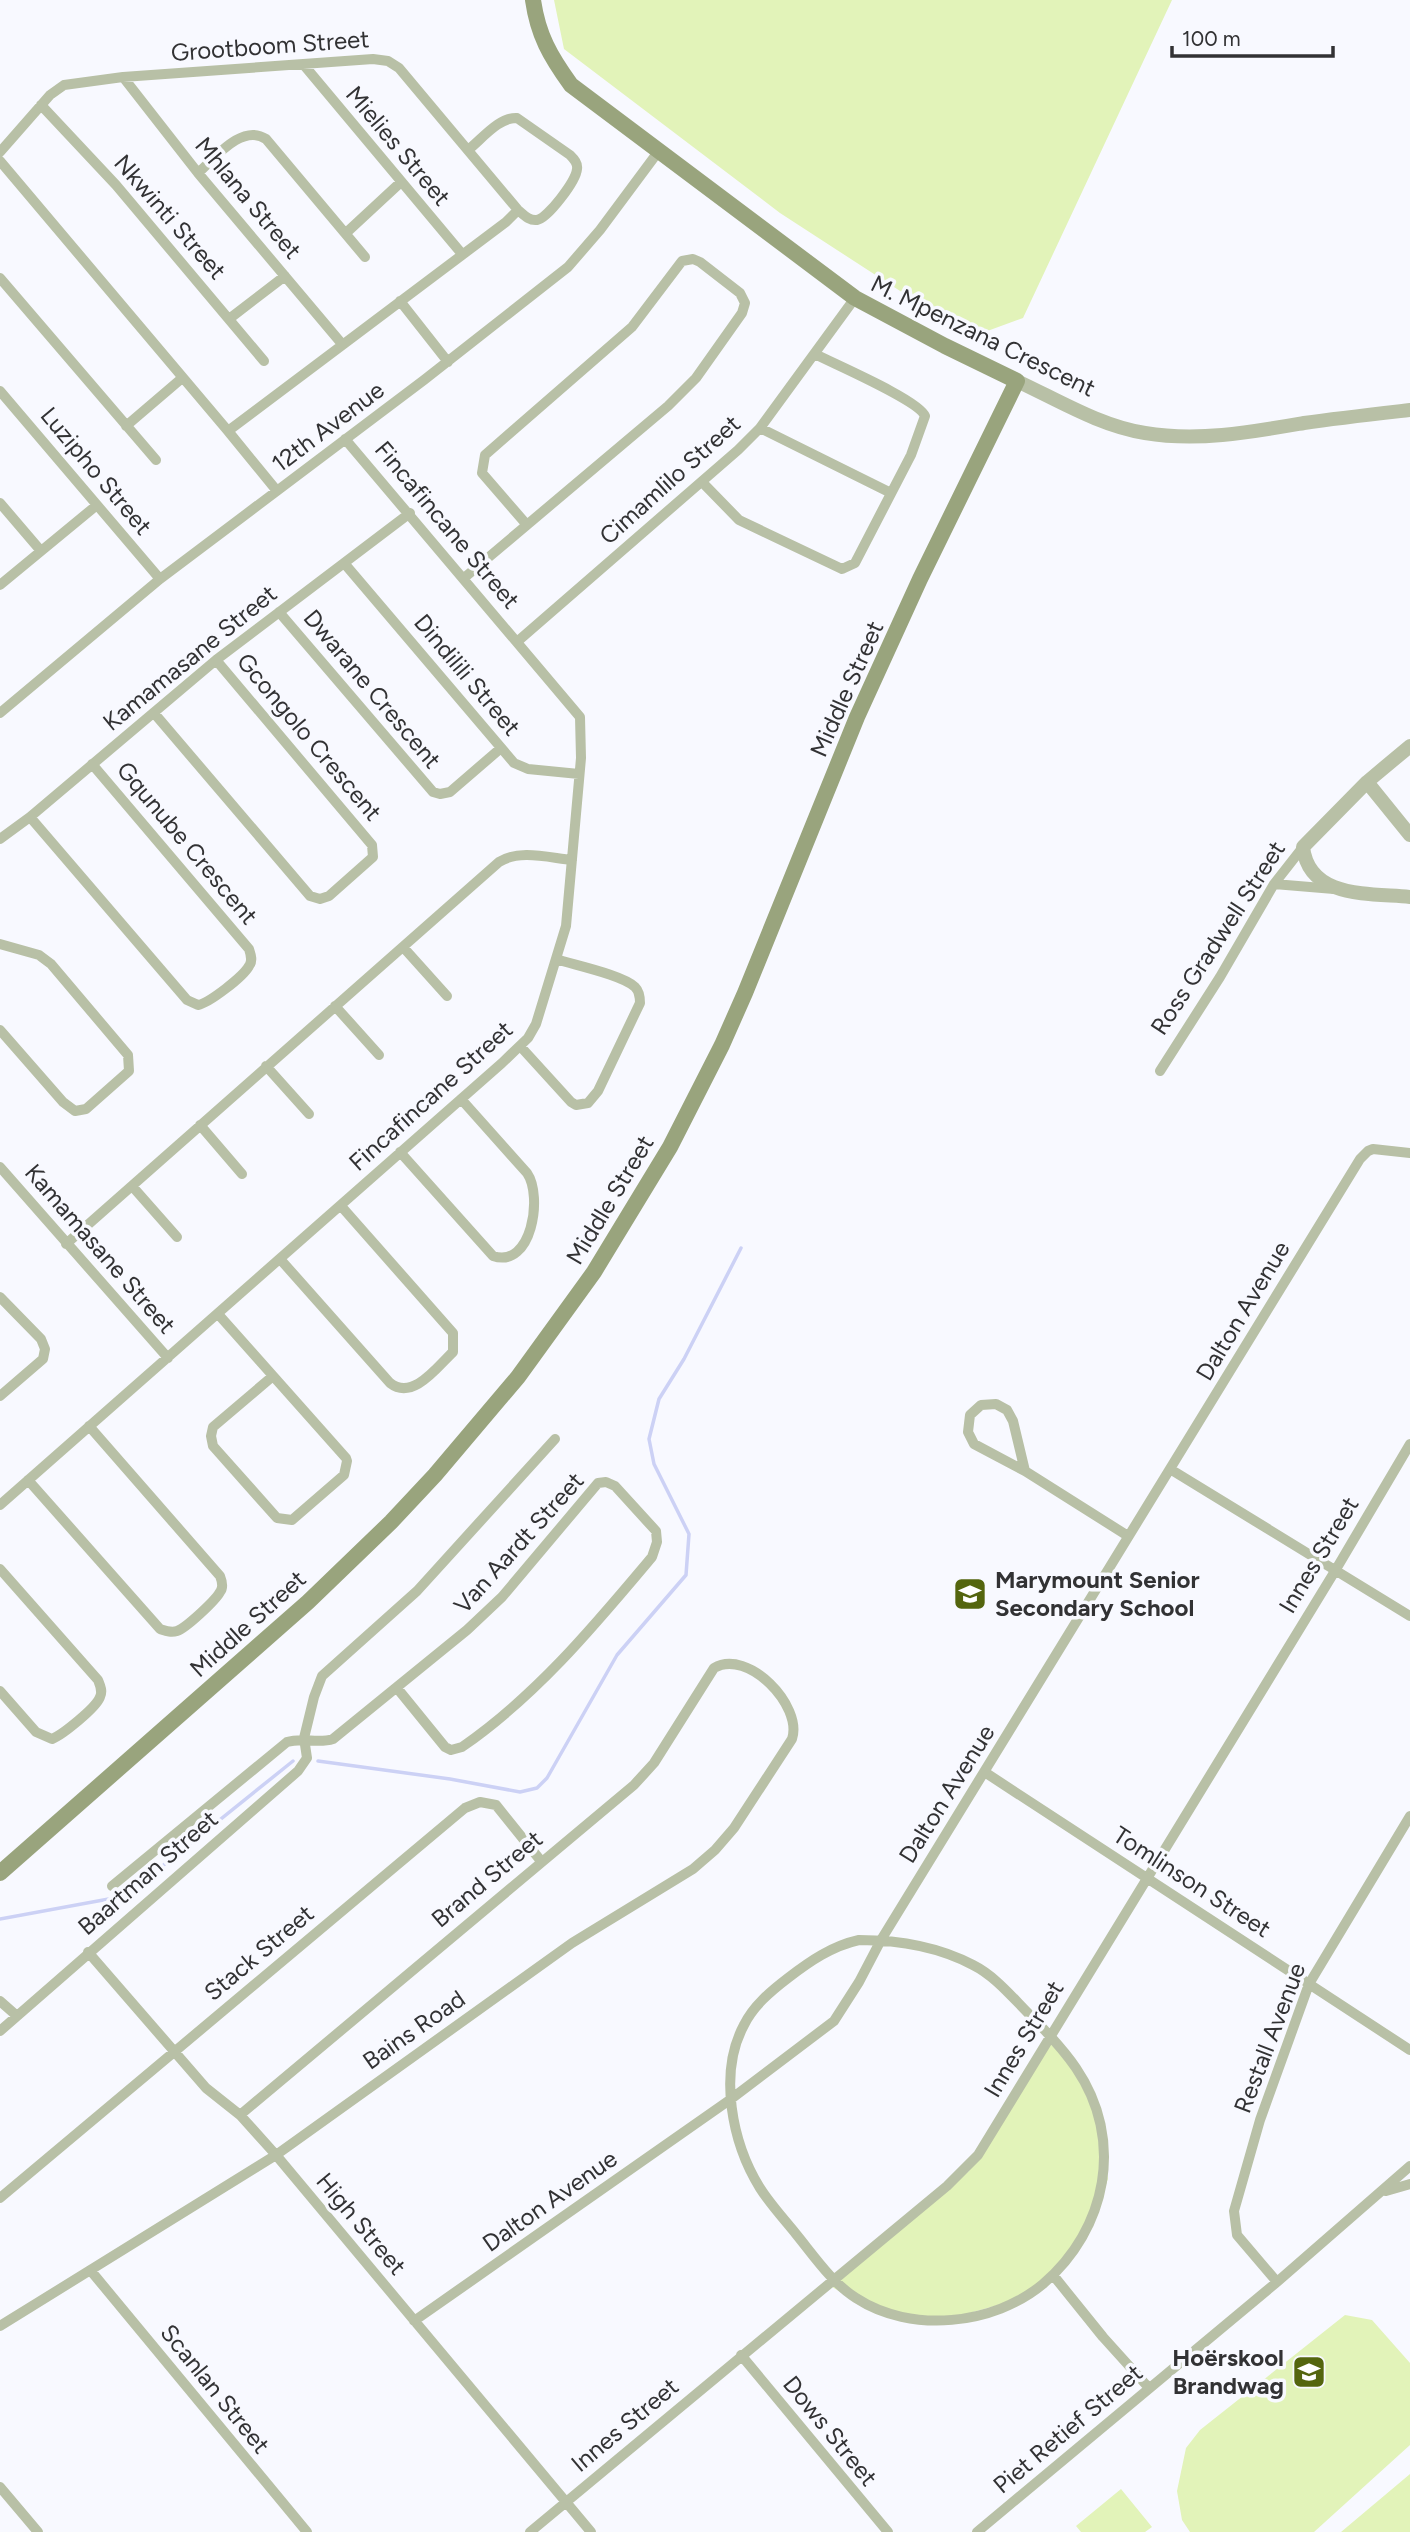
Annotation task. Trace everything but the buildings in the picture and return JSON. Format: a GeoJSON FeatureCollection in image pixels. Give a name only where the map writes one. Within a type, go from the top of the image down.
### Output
{"type":"FeatureCollection","features":[{"type":"Feature","properties":{"kind":"main road","name":"M. Mpenzana Crescent"},"geometry":{"type":"LineString","coordinates":[[533,0],[536,20],[548,53],[571,85],[855,298],[1017,381]]}},
{"type":"Feature","properties":{"kind":"main road","name":"Middle Street"},"geometry":{"type":"LineString","coordinates":[[0,1873],[308,1602],[391,1522],[435,1475],[518,1377],[594,1272],[670,1147],[722,1045],[746,993],[857,718],[920,579],[1017,381]]}},
{"type":"Feature","properties":{"kind":"street","name":"Grootboom Street"},"geometry":{"type":"LineString","coordinates":[[0,152],[55,89],[64,85],[373,59],[394,63],[518,210]]}},
{"type":"Feature","properties":{"kind":"street","name":"Mielies Street"},"geometry":{"type":"LineString","coordinates":[[303,64],[462,254]]}},
{"type":"Feature","properties":{"kind":"street","name":"Mhlana Street"},"geometry":{"type":"LineString","coordinates":[[123,78],[198,173],[342,344]]}},
{"type":"Feature","properties":{"kind":"street","name":"Nkwinti Street"},"geometry":{"type":"LineString","coordinates":[[41,104],[116,185],[264,361]]}},
{"type":"Feature","properties":{"kind":"street"},"geometry":{"type":"LineString","coordinates":[[228,432],[506,222],[518,210],[528,219],[544,217],[572,182],[577,169],[575,161],[528,124],[513,118],[502,122],[468,150]]}},
{"type":"Feature","properties":{"kind":"street"},"geometry":{"type":"LineString","coordinates":[[198,173],[244,135],[261,135],[365,257]]}},
{"type":"Feature","properties":{"kind":"street","name":"12th Avenue"},"geometry":{"type":"LineString","coordinates":[[0,713],[160,579],[448,362],[568,267],[600,230],[658,152]]}},
{"type":"Feature","properties":{"kind":"street"},"geometry":{"type":"LineString","coordinates":[[0,162],[277,491]]}},
{"type":"Feature","properties":{"kind":"street"},"geometry":{"type":"LineString","coordinates":[[346,233],[401,182]]}},
{"type":"Feature","properties":{"kind":"street"},"geometry":{"type":"LineString","coordinates":[[464,578],[527,525],[683,393],[742,313],[745,303],[740,293],[700,261],[682,261],[624,335],[485,455],[482,473],[527,525]]}},
{"type":"Feature","properties":{"kind":"street"},"geometry":{"type":"LineString","coordinates":[[229,319],[285,276]]}},
{"type":"Feature","properties":{"kind":"street"},"geometry":{"type":"LineString","coordinates":[[0,278],[156,460]]}},
{"type":"Feature","properties":{"kind":"street","name":"Cimamlilo Street"},"geometry":{"type":"LineString","coordinates":[[518,641],[702,482],[760,428],[855,298]]}},
{"type":"Feature","properties":{"kind":"street"},"geometry":{"type":"LineString","coordinates":[[400,301],[448,362]]}},
{"type":"Feature","properties":{"kind":"street"},"geometry":{"type":"LineString","coordinates":[[702,482],[738,520],[842,569],[851,566],[860,558],[924,422],[923,412],[906,400],[815,354]]}},
{"type":"Feature","properties":{"kind":"street"},"geometry":{"type":"LineString","coordinates":[[126,426],[181,379]]}},
{"type":"Feature","properties":{"kind":"street","name":"M. Mpenzana Crescent"},"geometry":{"type":"LineString","coordinates":[[1017,381],[1113,424],[1144,433],[1199,437],[1236,434],[1410,410]]}},
{"type":"Feature","properties":{"kind":"street","name":"Luzipho Street"},"geometry":{"type":"LineString","coordinates":[[0,391],[160,579]]}},
{"type":"Feature","properties":{"kind":"street"},"geometry":{"type":"LineString","coordinates":[[760,428],[891,493]]}},
{"type":"Feature","properties":{"kind":"street","name":"Fincafincane Street"},"geometry":{"type":"LineString","coordinates":[[0,1505],[461,1099],[520,1046],[536,1024],[566,926],[579,774],[579,712],[345,439]]}},
{"type":"Feature","properties":{"kind":"street"},"geometry":{"type":"LineString","coordinates":[[0,503],[41,551]]}},
{"type":"Feature","properties":{"kind":"street"},"geometry":{"type":"LineString","coordinates":[[0,585],[97,505]]}},
{"type":"Feature","properties":{"kind":"street","name":"Kamamasane Street"},"geometry":{"type":"LineString","coordinates":[[0,839],[30,817],[216,660],[410,513]]}},
{"type":"Feature","properties":{"kind":"street","name":"Dindilili Street"},"geometry":{"type":"LineString","coordinates":[[344,563],[514,763],[525,769],[579,774]]}},
{"type":"Feature","properties":{"kind":"street","name":"Dwarane Crescent"},"geometry":{"type":"LineString","coordinates":[[279,612],[433,792],[450,792],[501,748]]}},
{"type":"Feature","properties":{"kind":"street","name":"Gcongolo Crescent"},"geometry":{"type":"LineString","coordinates":[[154,713],[310,896],[324,899],[373,858],[371,843],[216,660]]}},
{"type":"Feature","properties":{"kind":"street","name":"Ross Gradwell Street"},"geometry":{"type":"LineString","coordinates":[[1160,1071],[1274,884],[1303,847],[1367,782],[1410,746]]}},
{"type":"Feature","properties":{"kind":"street","name":"Gqunube Crescent"},"geometry":{"type":"LineString","coordinates":[[30,817],[187,1000],[198,1005],[211,1001],[249,967],[249,949],[92,764]]}},
{"type":"Feature","properties":{"kind":"street"},"geometry":{"type":"LineString","coordinates":[[1367,782],[1410,835]]}},
{"type":"Feature","properties":{"kind":"street"},"geometry":{"type":"LineString","coordinates":[[1303,847],[1312,874],[1319,881],[1337,890]]}},
{"type":"Feature","properties":{"kind":"street"},"geometry":{"type":"LineString","coordinates":[[66,1244],[266,1066],[507,858],[522,856],[572,860]]}},
{"type":"Feature","properties":{"kind":"street"},"geometry":{"type":"LineString","coordinates":[[1274,884],[1410,897]]}},
{"type":"Feature","properties":{"kind":"street"},"geometry":{"type":"LineString","coordinates":[[0,944],[39,955],[51,964],[126,1052],[131,1063],[130,1071],[86,1110],[75,1111],[67,1107],[0,1030]]}},
{"type":"Feature","properties":{"kind":"street"},"geometry":{"type":"LineString","coordinates":[[403,947],[447,996]]}},
{"type":"Feature","properties":{"kind":"street"},"geometry":{"type":"LineString","coordinates":[[520,1046],[570,1102],[576,1105],[588,1103],[598,1091],[640,1003],[638,991],[632,985],[556,959]]}},
{"type":"Feature","properties":{"kind":"street"},"geometry":{"type":"LineString","coordinates":[[335,1006],[379,1055]]}},
{"type":"Feature","properties":{"kind":"street"},"geometry":{"type":"LineString","coordinates":[[266,1066],[309,1114]]}},
{"type":"Feature","properties":{"kind":"street"},"geometry":{"type":"LineString","coordinates":[[400,1152],[493,1256],[504,1258],[513,1255],[531,1231],[534,1186],[527,1173],[461,1099]]}},
{"type":"Feature","properties":{"kind":"street"},"geometry":{"type":"LineString","coordinates":[[200,1125],[242,1174]]}},
{"type":"Feature","properties":{"kind":"street","name":"Dalton Avenue"},"geometry":{"type":"LineString","coordinates":[[414,2322],[731,2099],[836,2019],[881,1940],[986,1773],[1357,1164],[1368,1151],[1410,1153]]}},
{"type":"Feature","properties":{"kind":"street","name":"Kamamasane Street"},"geometry":{"type":"LineString","coordinates":[[2,1174],[168,1358]]}},
{"type":"Feature","properties":{"kind":"street"},"geometry":{"type":"LineString","coordinates":[[132,1186],[177,1237]]}},
{"type":"Feature","properties":{"kind":"street"},"geometry":{"type":"LineString","coordinates":[[280,1259],[390,1383],[411,1389],[419,1383],[453,1352],[453,1333],[341,1206]]}},
{"type":"Feature","properties":{"kind":"street"},"geometry":{"type":"LineString","coordinates":[[0,1297],[41,1339],[45,1352],[43,1359],[0,1396]]}},
{"type":"Feature","properties":{"kind":"street"},"geometry":{"type":"LineString","coordinates":[[218,1314],[346,1458],[344,1475],[295,1518],[289,1520],[277,1518],[213,1446],[211,1439],[213,1427],[273,1376]]}},
{"type":"Feature","properties":{"kind":"street"},"geometry":{"type":"LineString","coordinates":[[1025,1472],[1016,1429],[1007,1410],[990,1403],[977,1407],[967,1426],[974,1444],[1025,1472],[1128,1536]]}},
{"type":"Feature","properties":{"kind":"street"},"geometry":{"type":"LineString","coordinates":[[28,1480],[160,1629],[167,1632],[179,1630],[189,1622],[220,1593],[220,1576],[89,1426]]}},
{"type":"Feature","properties":{"kind":"street","name":"Baartman Street"},"geometry":{"type":"LineString","coordinates":[[0,2031],[298,1772],[307,1758],[304,1738],[322,1676],[417,1591],[555,1439]]}},
{"type":"Feature","properties":{"kind":"street","name":"Innes Street"},"geometry":{"type":"LineString","coordinates":[[530,2532],[947,2186],[978,2155],[1410,1444]]}},
{"type":"Feature","properties":{"kind":"street"},"geometry":{"type":"LineString","coordinates":[[1171,1469],[1410,1616]]}},
{"type":"Feature","properties":{"kind":"street","name":"Van Aardt Street"},"geometry":{"type":"LineString","coordinates":[[304,1738],[324,1742],[333,1739],[467,1630],[502,1597],[598,1483],[606,1482],[615,1486],[656,1531],[657,1542],[652,1557],[573,1650],[555,1670],[462,1747],[451,1751],[444,1747],[397,1688]]}},
{"type":"Feature","properties":{"kind":"street"},"geometry":{"type":"LineString","coordinates":[[0,1569],[98,1680],[101,1693],[89,1709],[60,1735],[52,1738],[40,1736],[0,1691]]}},
{"type":"Feature","properties":{"kind":"street","name":"Brand Street"},"geometry":{"type":"LineString","coordinates":[[240,2115],[646,1773],[714,1668],[725,1663],[738,1663]]}},
{"type":"Feature","properties":{"kind":"street","name":"Bains Road"},"geometry":{"type":"LineString","coordinates":[[0,2326],[276,2155],[572,1943],[669,1885],[707,1858],[734,1828],[793,1735],[792,1715],[774,1688],[755,1672],[738,1663]]}},
{"type":"Feature","properties":{"kind":"street","name":"Baartman Street"},"geometry":{"type":"LineString","coordinates":[[113,1886],[287,1742],[304,1738]]}},
{"type":"Feature","properties":{"kind":"street","name":"Tomlinson Street"},"geometry":{"type":"LineString","coordinates":[[986,1773],[1410,2050]]}},
{"type":"Feature","properties":{"kind":"street","name":"Stack Street"},"geometry":{"type":"LineString","coordinates":[[0,2198],[470,1804],[486,1802],[496,1805],[541,1861]]}},
{"type":"Feature","properties":{"kind":"street","name":"Restall Avenue"},"geometry":{"type":"LineString","coordinates":[[1277,2282],[1237,2235],[1234,2211],[1260,2120],[1309,1984],[1410,1816]]}},
{"type":"Feature","properties":{"kind":"street"},"geometry":{"type":"LineString","coordinates":[[859,1940],[881,1940],[934,1949],[984,1971],[1050,2035],[1077,2069],[1090,2093],[1102,2128],[1104,2180],[1093,2219],[1068,2259],[1032,2293],[974,2317],[949,2321],[889,2313],[856,2298],[833,2279],[760,2188],[744,2156],[731,2099],[730,2082],[736,2045],[744,2024],[760,2003],[796,1972],[842,1944],[859,1940]]}},
{"type":"Feature","properties":{"kind":"street","name":"High Street"},"geometry":{"type":"LineString","coordinates":[[88,1952],[206,2088],[240,2115],[276,2155],[591,2532]]}},
{"type":"Feature","properties":{"kind":"street"},"geometry":{"type":"LineString","coordinates":[[0,2001],[17,2016]]}},
{"type":"Feature","properties":{"kind":"street","name":"Piet Retief Street"},"geometry":{"type":"LineString","coordinates":[[977,2532],[1277,2282],[1410,2166]]}},
{"type":"Feature","properties":{"kind":"street","name":"Piet Retief Street"},"geometry":{"type":"LineString","coordinates":[[1378,2195],[1410,2184]]}},
{"type":"Feature","properties":{"kind":"street","name":"Scanlan Street"},"geometry":{"type":"LineString","coordinates":[[91,2272],[307,2532]]}},
{"type":"Feature","properties":{"kind":"street"},"geometry":{"type":"LineString","coordinates":[[1053,2275],[1149,2388]]}},
{"type":"Feature","properties":{"kind":"street","name":"Dows Street"},"geometry":{"type":"LineString","coordinates":[[741,2355],[888,2532]]}},
{"type":"Feature","properties":{"kind":"street"},"geometry":{"type":"LineString","coordinates":[[0,2487],[38,2532]]}},
{"type":"Feature","properties":{"kind":"green space"},"geometry":{"type":"Polygon","coordinates":[[[554,0],[1172,0],[1023,318],[971,337],[780,213],[564,49],[554,0]]]}},
{"type":"Feature","properties":{"kind":"green space"},"geometry":{"type":"Polygon","coordinates":[[[1051,2038],[1079,2078],[1100,2128],[1108,2179],[1093,2219],[1034,2295],[937,2322],[855,2301],[829,2285],[969,2171],[1051,2038]]]}},
{"type":"Feature","properties":{"kind":"green space"},"geometry":{"type":"Polygon","coordinates":[[[1345,2315],[1372,2320],[1410,2363],[1410,2445],[1314,2532],[1190,2532],[1182,2520],[1177,2491],[1186,2448],[1200,2430],[1345,2315]]]}},
{"type":"Feature","properties":{"kind":"green space"},"geometry":{"type":"Polygon","coordinates":[[[1410,2474],[1410,2532],[1341,2532],[1410,2474]]]}},
{"type":"Feature","properties":{"kind":"green space"},"geometry":{"type":"Polygon","coordinates":[[[1121,2489],[1152,2527],[1145,2532],[1081,2532],[1076,2526],[1121,2489]]]}},
{"type":"Feature","properties":{"kind":"waterway"},"geometry":{"type":"LineString","coordinates":[[318,1761],[450,1779],[520,1792],[537,1788],[547,1778],[617,1655],[686,1575],[689,1534],[654,1464],[649,1439],[659,1399],[684,1359],[741,1248]]}},
{"type":"Feature","properties":{"kind":"waterway"},"geometry":{"type":"LineString","coordinates":[[0,1919],[125,1896],[293,1761]]}},
{"type":"Feature","properties":{"kind":"place","name":"Marymount Senior Secondary School"},"geometry":{"type":"Point","coordinates":[970,1594]}},
{"type":"Feature","properties":{"kind":"place","name":"Hoërskool Brandwag"},"geometry":{"type":"Point","coordinates":[1309,2372]}}]}
